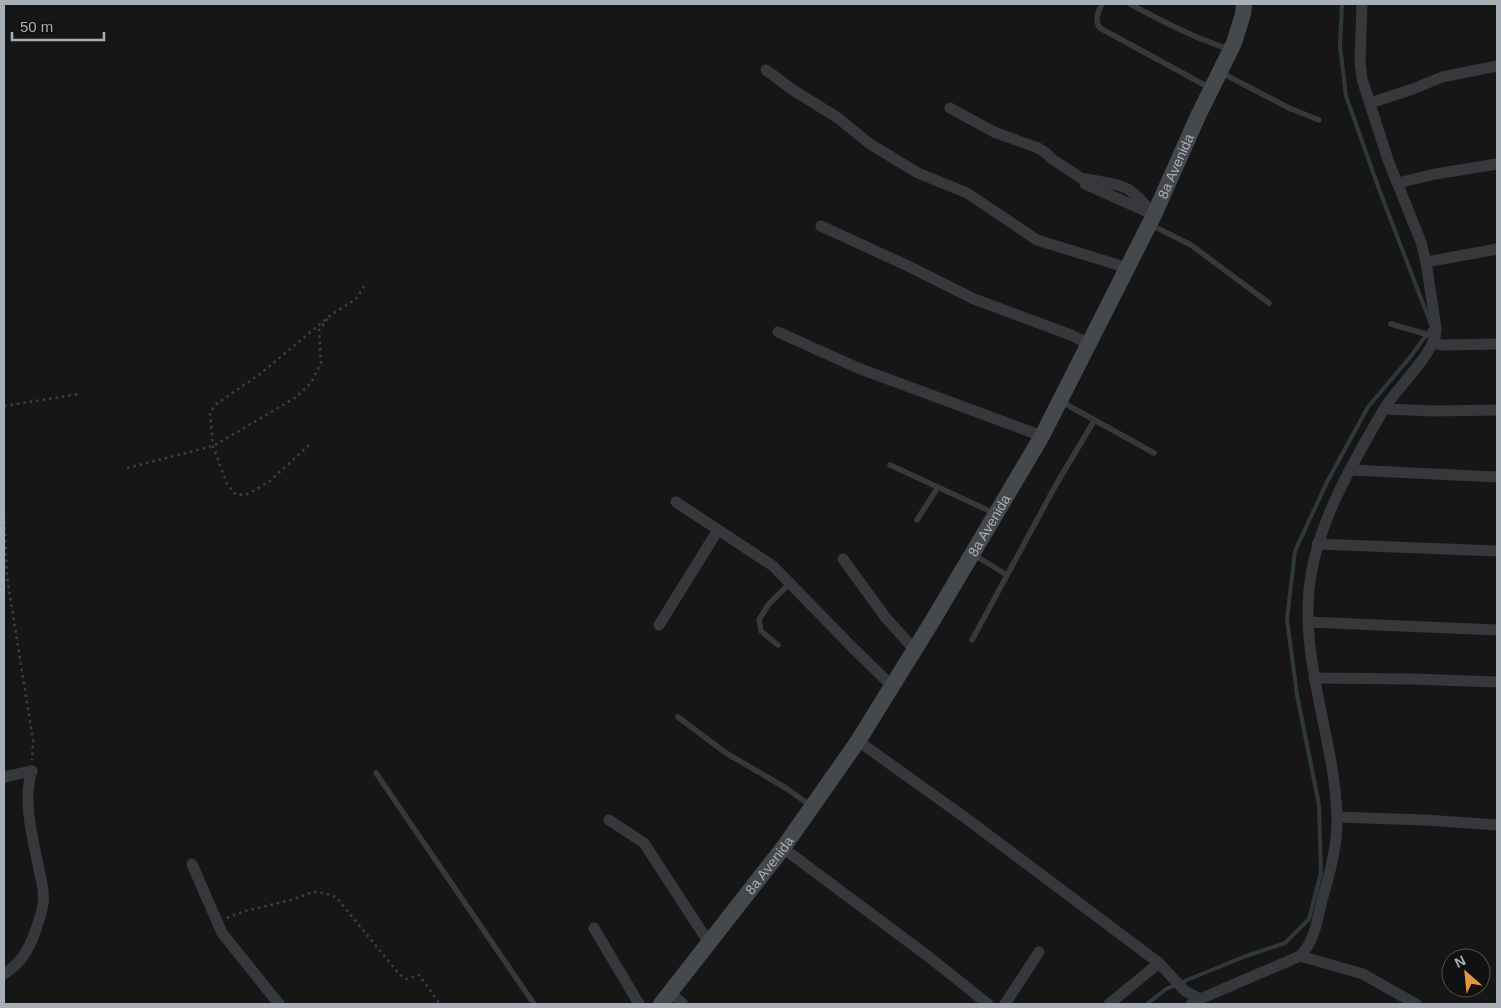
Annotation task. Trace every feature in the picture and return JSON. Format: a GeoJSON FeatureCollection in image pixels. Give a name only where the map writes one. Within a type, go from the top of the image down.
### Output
{"type":"FeatureCollection","features":[{"type":"Feature","properties":{"kind":"street","name":"8a Avenida"},"geometry":{"type":"LineString","coordinates":[[665,998],[783,848],[858,741],[915,650],[1042,436],[1152,219],[1231,50],[1243,14],[1244,4]]}},
{"type":"Feature","properties":{"kind":"street"},"geometry":{"type":"LineString","coordinates":[[858,741],[967,819],[1162,966],[1194,1003],[1300,956],[1311,942],[1332,866],[1337,817],[1335,788],[1314,678],[1308,622],[1309,587],[1317,544],[1350,470],[1393,394],[1420,364],[1434,339],[1436,328],[1421,242],[1383,147],[1362,79],[1360,61],[1362,4]]}},
{"type":"Feature","properties":{"kind":"street"},"geometry":{"type":"LineString","coordinates":[[1370,103],[1442,77],[1497,66]]}},
{"type":"Feature","properties":{"kind":"street"},"geometry":{"type":"LineString","coordinates":[[766,70],[793,90],[838,118],[870,144],[918,173],[967,193],[1037,240],[1128,268]]}},
{"type":"Feature","properties":{"kind":"street"},"geometry":{"type":"LineString","coordinates":[[950,108],[994,132],[1046,152],[1057,170],[1152,219]]}},
{"type":"Feature","properties":{"kind":"street"},"geometry":{"type":"LineString","coordinates":[[1398,183],[1435,174],[1497,164]]}},
{"type":"Feature","properties":{"kind":"street"},"geometry":{"type":"LineString","coordinates":[[821,226],[908,266],[974,300],[1071,335],[1089,344]]}},
{"type":"Feature","properties":{"kind":"street"},"geometry":{"type":"LineString","coordinates":[[1426,262],[1497,249]]}},
{"type":"Feature","properties":{"kind":"street"},"geometry":{"type":"LineString","coordinates":[[778,332],[858,368],[1042,436]]}},
{"type":"Feature","properties":{"kind":"street"},"geometry":{"type":"LineString","coordinates":[[1434,339],[1442,345],[1497,344]]}},
{"type":"Feature","properties":{"kind":"street"},"geometry":{"type":"LineString","coordinates":[[1384,410],[1497,410]]}},
{"type":"Feature","properties":{"kind":"street"},"geometry":{"type":"LineString","coordinates":[[1350,470],[1497,477]]}},
{"type":"Feature","properties":{"kind":"street"},"geometry":{"type":"LineString","coordinates":[[676,502],[773,566],[892,686]]}},
{"type":"Feature","properties":{"kind":"street"},"geometry":{"type":"LineString","coordinates":[[660,625],[718,530]]}},
{"type":"Feature","properties":{"kind":"street"},"geometry":{"type":"LineString","coordinates":[[1317,544],[1497,550]]}},
{"type":"Feature","properties":{"kind":"street"},"geometry":{"type":"LineString","coordinates":[[843,559],[886,618],[915,650]]}},
{"type":"Feature","properties":{"kind":"street"},"geometry":{"type":"LineString","coordinates":[[1308,622],[1497,630]]}},
{"type":"Feature","properties":{"kind":"street"},"geometry":{"type":"LineString","coordinates":[[1314,678],[1497,682]]}},
{"type":"Feature","properties":{"kind":"street"},"geometry":{"type":"LineString","coordinates":[[4,777],[32,771],[29,781],[28,805],[44,903],[25,956],[4,974]]}},
{"type":"Feature","properties":{"kind":"street"},"geometry":{"type":"LineString","coordinates":[[1337,817],[1497,825]]}},
{"type":"Feature","properties":{"kind":"street"},"geometry":{"type":"LineString","coordinates":[[609,820],[644,843],[709,943]]}},
{"type":"Feature","properties":{"kind":"street"},"geometry":{"type":"LineString","coordinates":[[783,848],[988,1004]]}},
{"type":"Feature","properties":{"kind":"street"},"geometry":{"type":"LineString","coordinates":[[192,864],[216,923],[222,933],[279,1004]]}},
{"type":"Feature","properties":{"kind":"street"},"geometry":{"type":"LineString","coordinates":[[594,928],[639,1004]]}},
{"type":"Feature","properties":{"kind":"street"},"geometry":{"type":"LineString","coordinates":[[1006,1004],[1039,952]]}},
{"type":"Feature","properties":{"kind":"street"},"geometry":{"type":"LineString","coordinates":[[1300,956],[1363,974],[1416,1004]]}},
{"type":"Feature","properties":{"kind":"street"},"geometry":{"type":"LineString","coordinates":[[1109,1004],[1162,966]]}},
{"type":"Feature","properties":{"kind":"street"},"geometry":{"type":"LineString","coordinates":[[665,998],[683,1004]]}},
{"type":"Feature","properties":{"kind":"lane"},"geometry":{"type":"LineString","coordinates":[[1102,4],[1096,18],[1100,28],[1212,89]]}},
{"type":"Feature","properties":{"kind":"lane"},"geometry":{"type":"LineString","coordinates":[[1130,4],[1196,37],[1231,50]]}},
{"type":"Feature","properties":{"kind":"lane"},"geometry":{"type":"LineString","coordinates":[[1220,72],[1289,108],[1319,120]]}},
{"type":"Feature","properties":{"kind":"lane"},"geometry":{"type":"LineString","coordinates":[[1152,219],[1191,245],[1269,303]]}},
{"type":"Feature","properties":{"kind":"lane"},"geometry":{"type":"LineString","coordinates":[[1391,324],[1415,330],[1434,339]]}},
{"type":"Feature","properties":{"kind":"lane"},"geometry":{"type":"LineString","coordinates":[[1060,401],[1154,453]]}},
{"type":"Feature","properties":{"kind":"lane"},"geometry":{"type":"LineString","coordinates":[[972,640],[1094,420]]}},
{"type":"Feature","properties":{"kind":"lane"},"geometry":{"type":"LineString","coordinates":[[890,465],[996,514]]}},
{"type":"Feature","properties":{"kind":"lane"},"geometry":{"type":"LineString","coordinates":[[917,520],[938,486]]}},
{"type":"Feature","properties":{"kind":"lane"},"geometry":{"type":"LineString","coordinates":[[972,554],[1007,575]]}},
{"type":"Feature","properties":{"kind":"lane"},"geometry":{"type":"LineString","coordinates":[[778,645],[762,631],[759,620],[768,605],[790,583]]}},
{"type":"Feature","properties":{"kind":"lane"},"geometry":{"type":"LineString","coordinates":[[678,717],[726,753],[786,788],[812,808]]}},
{"type":"Feature","properties":{"kind":"lane"},"geometry":{"type":"LineString","coordinates":[[376,773],[534,1004]]}},
{"type":"Feature","properties":{"kind":"path"},"geometry":{"type":"LineString","coordinates":[[309,445],[270,481],[248,494],[238,495],[227,484],[213,446],[210,413],[215,405],[260,374],[331,315],[356,299],[365,285]]}},
{"type":"Feature","properties":{"kind":"path"},"geometry":{"type":"LineString","coordinates":[[127,468],[213,446],[295,398],[311,383],[321,363],[320,330],[331,315]]}},
{"type":"Feature","properties":{"kind":"path"},"geometry":{"type":"LineString","coordinates":[[4,406],[79,394]]}},
{"type":"Feature","properties":{"kind":"path"},"geometry":{"type":"LineString","coordinates":[[4,514],[8,578],[33,740],[32,771]]}},
{"type":"Feature","properties":{"kind":"path"},"geometry":{"type":"LineString","coordinates":[[216,923],[245,911],[313,892],[336,897],[399,974],[406,979],[419,975],[440,1004]]}},
{"type":"Feature","properties":{"kind":"waterway"},"geometry":{"type":"LineString","coordinates":[[1147,1004],[1166,989],[1246,956],[1285,943],[1309,919],[1321,873],[1319,805],[1297,695],[1287,619],[1295,551],[1327,482],[1368,407],[1411,356],[1432,327],[1379,189],[1346,96],[1340,46],[1342,4]]}}]}
